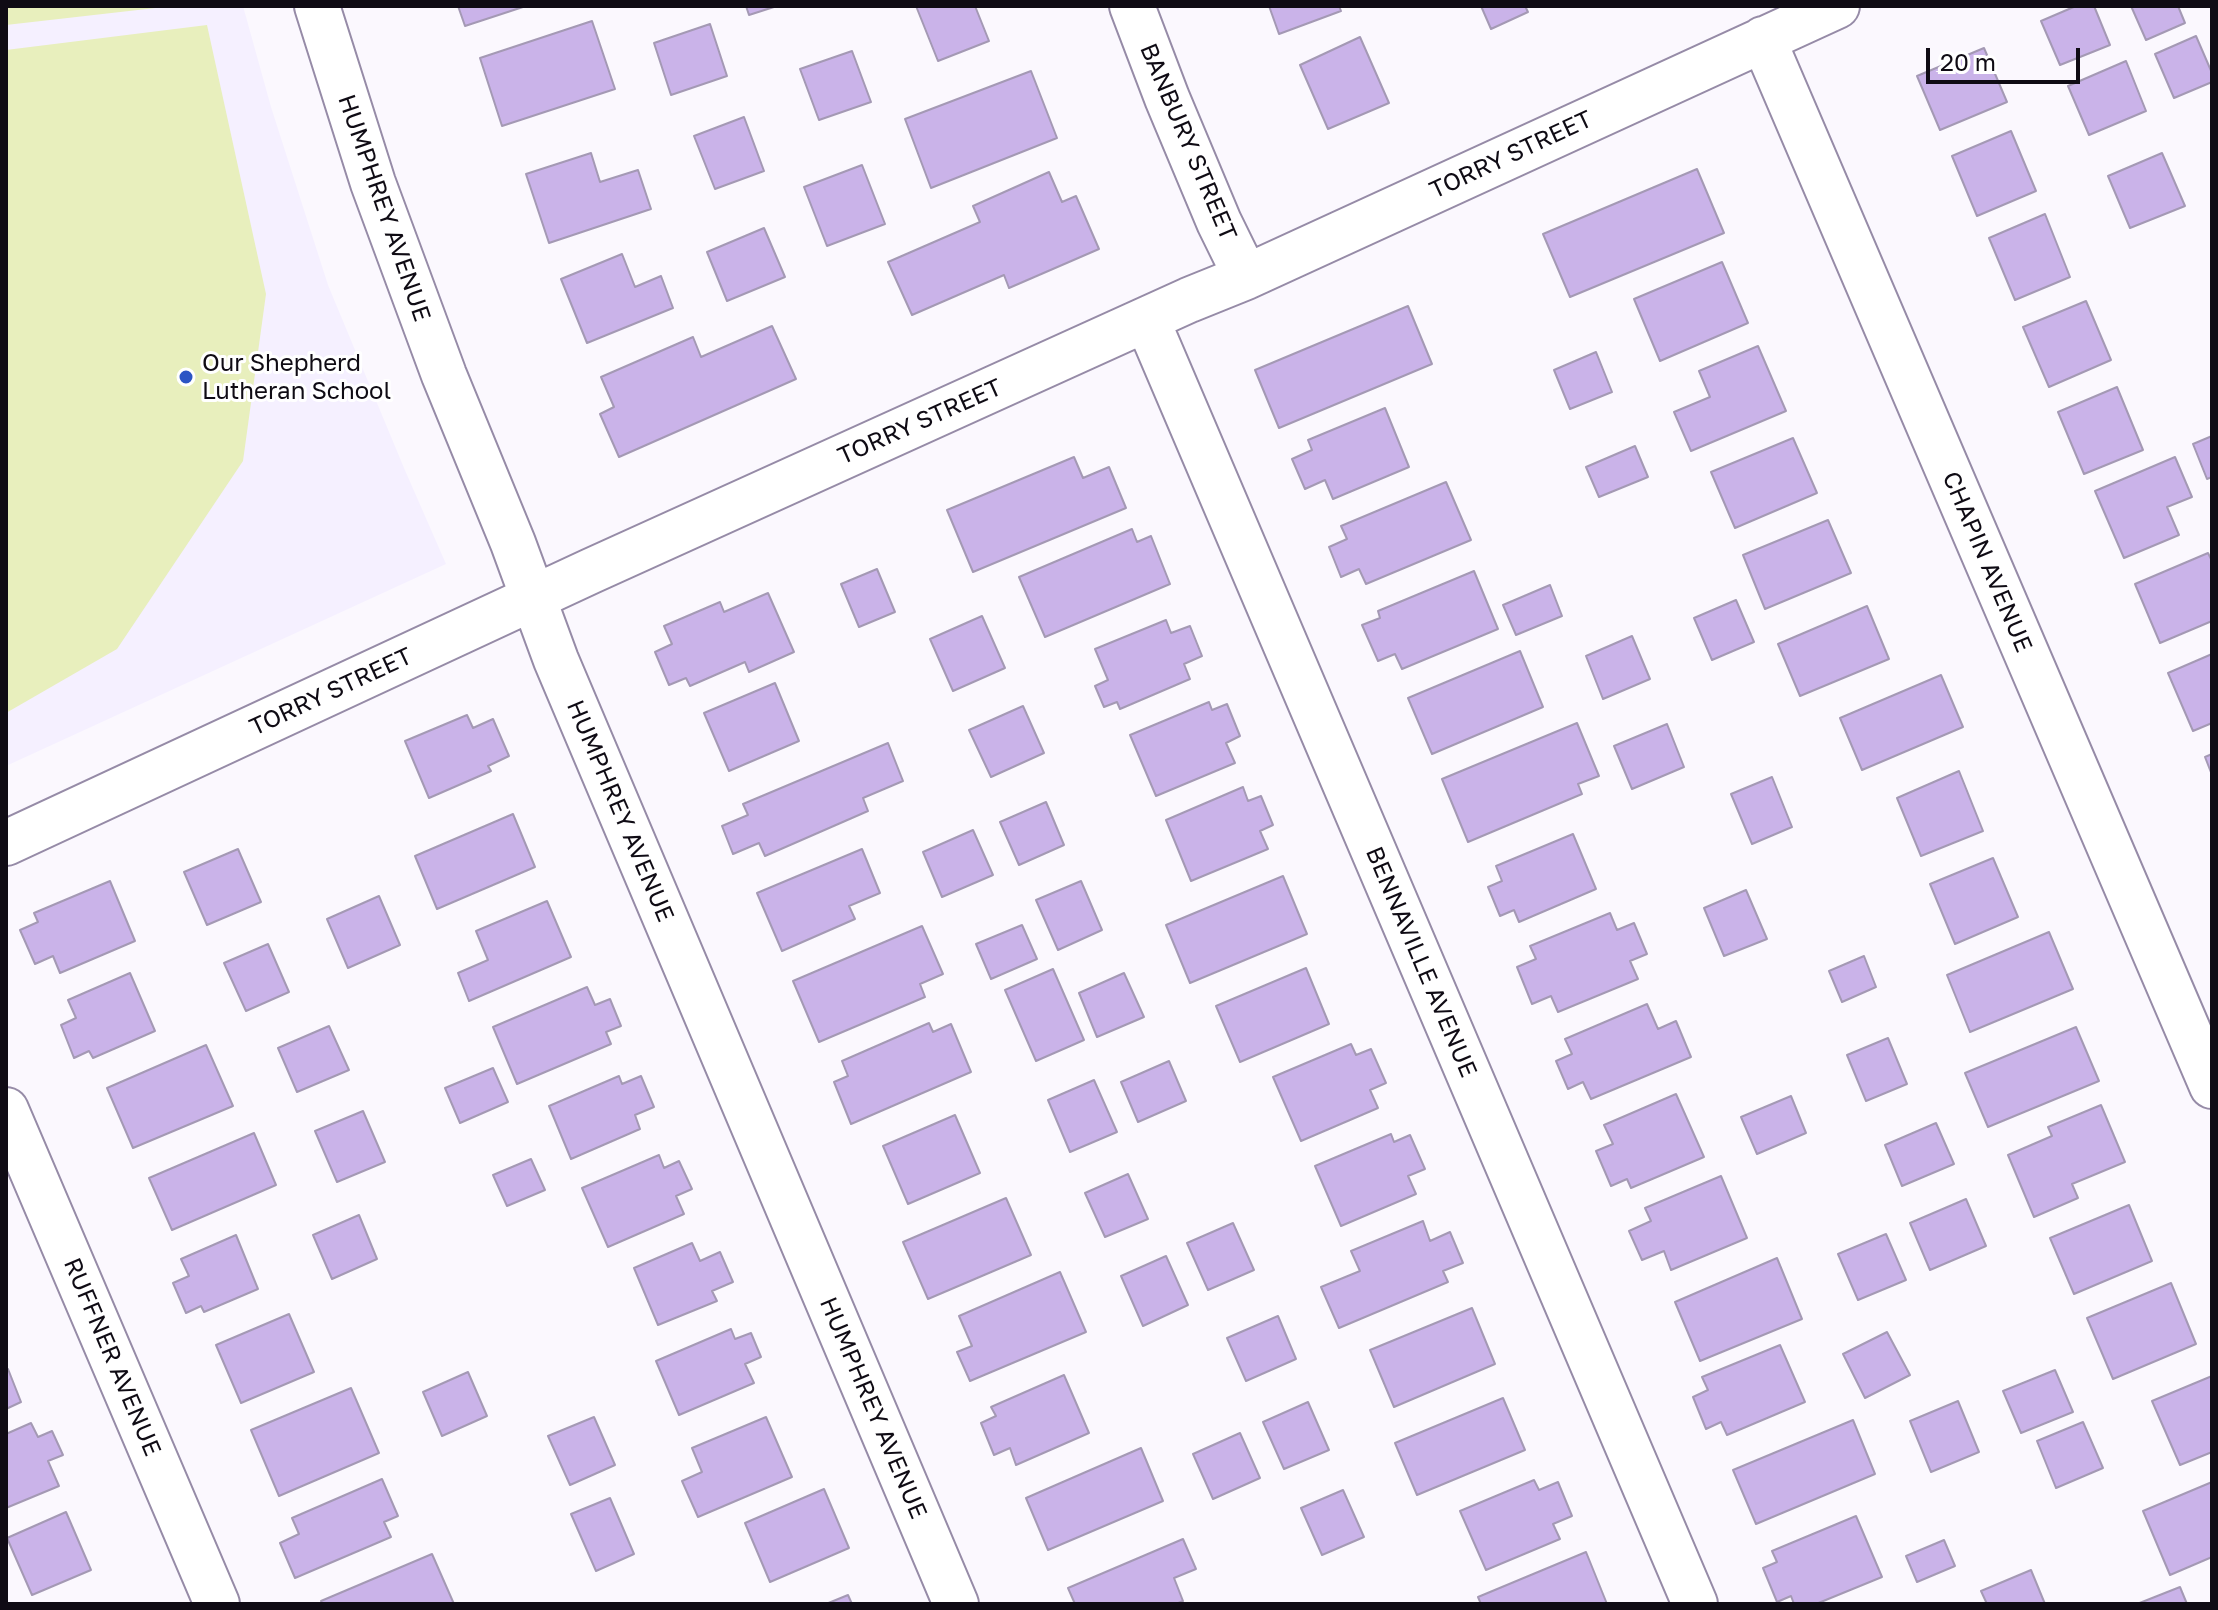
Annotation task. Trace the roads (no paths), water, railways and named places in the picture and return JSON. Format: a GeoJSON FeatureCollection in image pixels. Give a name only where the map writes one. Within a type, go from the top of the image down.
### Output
{"type":"FeatureCollection","features":[{"type":"Feature","properties":{"kind":"street","name":"HUMPHREY AVENUE"},"geometry":{"type":"LineString","coordinates":[[317,6],[373,183],[444,375],[534,597],[556,660],[956,1604]]}},
{"type":"Feature","properties":{"kind":"street","name":"BANBURY STREET"},"geometry":{"type":"LineString","coordinates":[[1132,6],[1184,139],[1246,277]]}},
{"type":"Feature","properties":{"kind":"street","name":"TORRY STREET"},"geometry":{"type":"LineString","coordinates":[[6,843],[534,597],[1246,277],[1837,6]]}},
{"type":"Feature","properties":{"kind":"street","name":"CHAPIN AVENUE"},"geometry":{"type":"LineString","coordinates":[[1763,39],[2212,1086]]}},
{"type":"Feature","properties":{"kind":"street","name":"BENNAVILLE AVENUE"},"geometry":{"type":"LineString","coordinates":[[1147,320],[1695,1604]]}},
{"type":"Feature","properties":{"kind":"street","name":"RUFFNER AVENUE"},"geometry":{"type":"LineString","coordinates":[[6,1110],[217,1604]]}},
{"type":"Feature","properties":{"kind":"place","name":"Our Shepherd Lutheran School"},"geometry":{"type":"Point","coordinates":[186,377]}}]}
